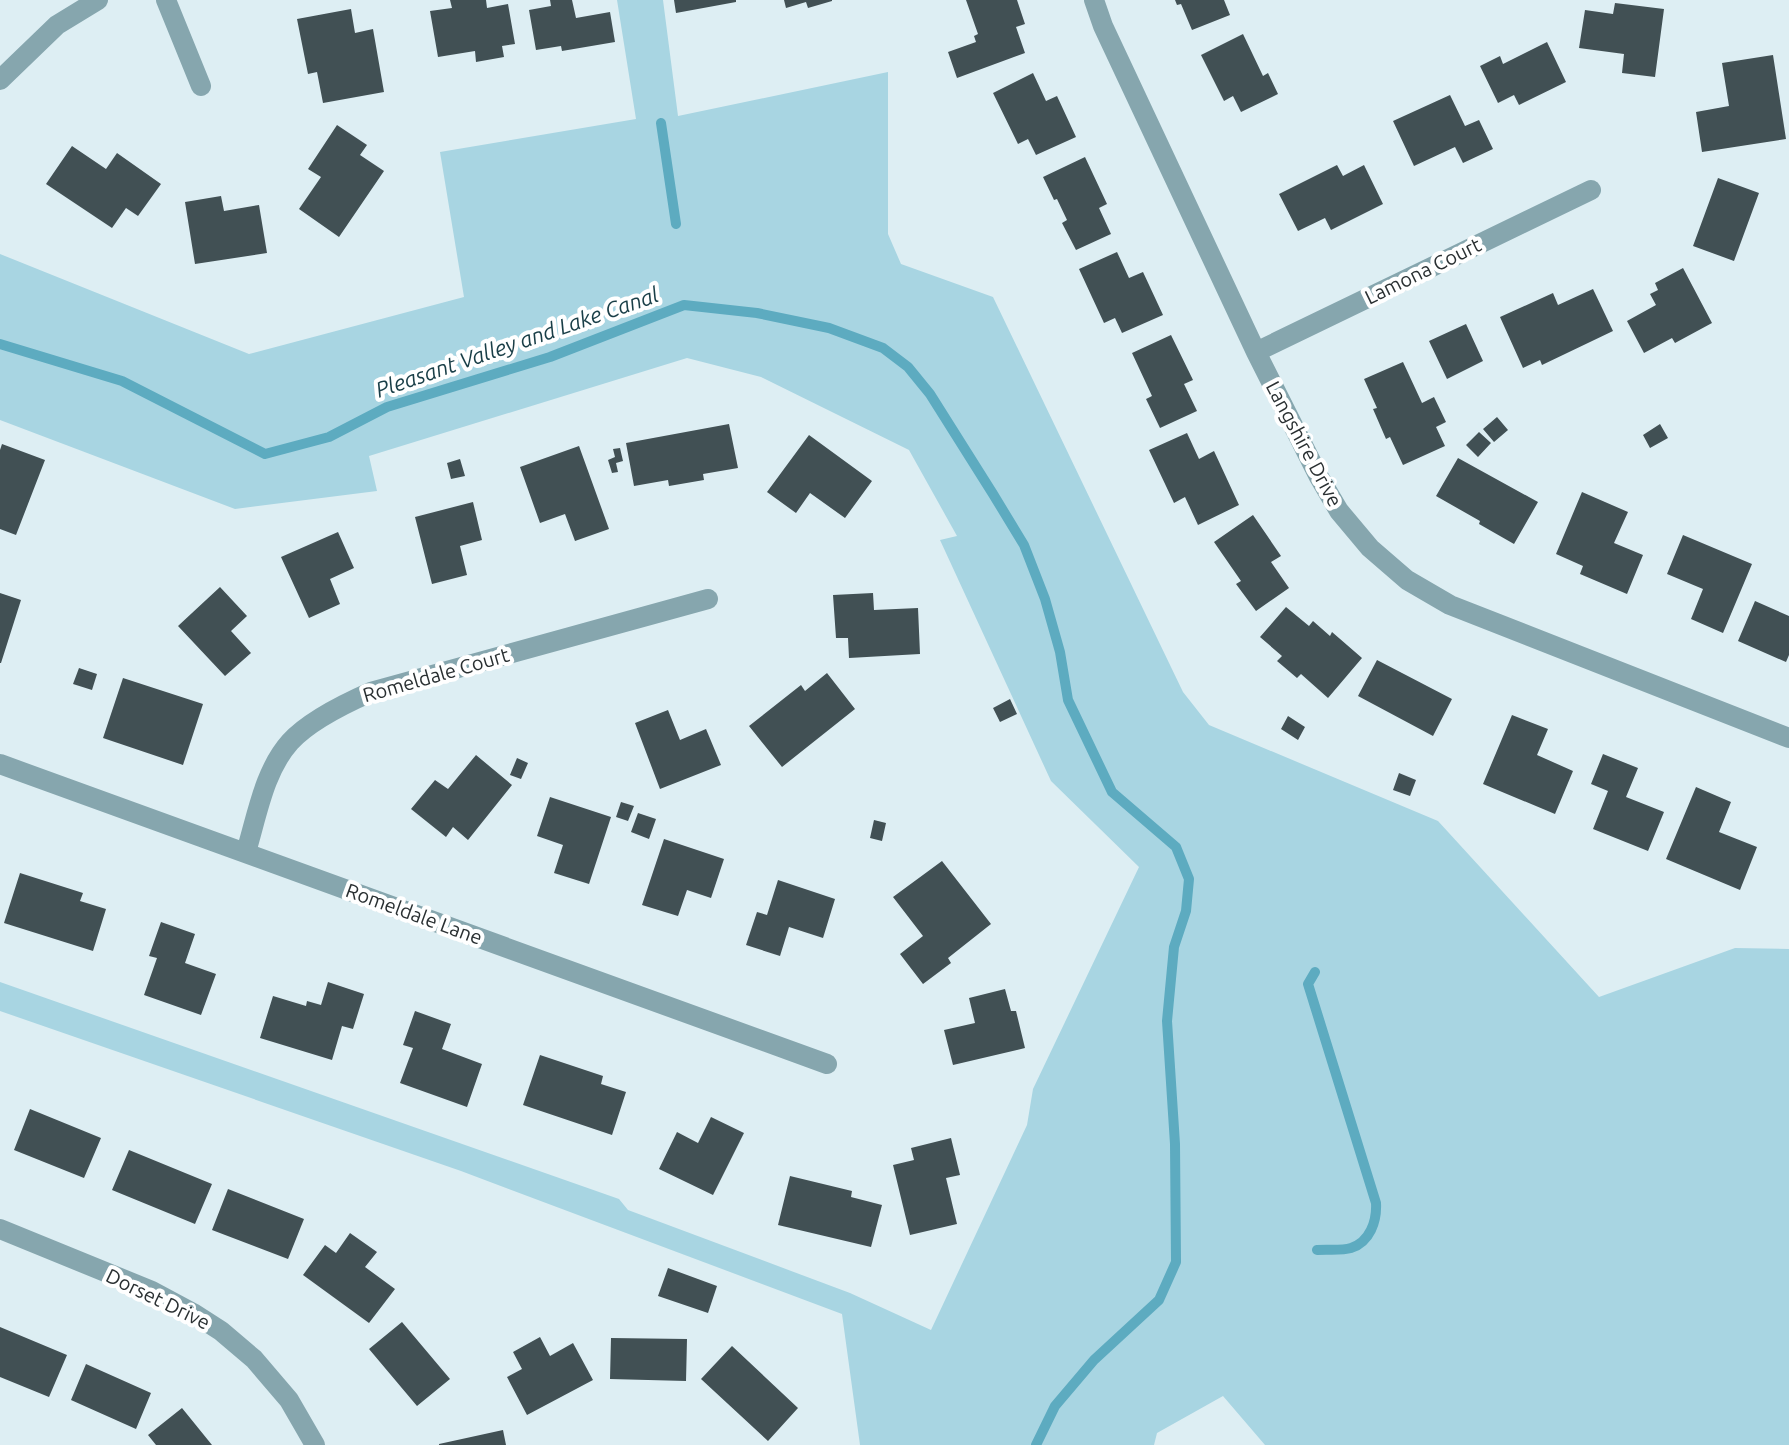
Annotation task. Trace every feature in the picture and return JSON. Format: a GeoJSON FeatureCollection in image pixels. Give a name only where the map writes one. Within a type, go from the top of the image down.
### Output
{"type":"FeatureCollection","features":[{"type":"Feature","properties":{"kind":"street"},"geometry":{"type":"LineString","coordinates":[[0,80],[57,25],[98,0]]}},
{"type":"Feature","properties":{"kind":"street"},"geometry":{"type":"LineString","coordinates":[[166,0],[201,86]]}},
{"type":"Feature","properties":{"kind":"street","name":"Langshire Drive"},"geometry":{"type":"LineString","coordinates":[[1094,0],[1103,26],[1256,352],[1319,477],[1339,511],[1370,548],[1407,580],[1450,605],[1789,738]]}},
{"type":"Feature","properties":{"kind":"street","name":"Lamona Court"},"geometry":{"type":"LineString","coordinates":[[1256,352],[1591,190]]}},
{"type":"Feature","properties":{"kind":"street","name":"Romeldale Court"},"geometry":{"type":"LineString","coordinates":[[246,852],[271,771],[291,741],[343,704],[371,692],[708,599]]}},
{"type":"Feature","properties":{"kind":"street","name":"Romeldale Lane"},"geometry":{"type":"LineString","coordinates":[[0,764],[827,1064]]}},
{"type":"Feature","properties":{"kind":"street","name":"Dorset Drive"},"geometry":{"type":"LineString","coordinates":[[0,1229],[152,1291],[221,1331],[254,1359],[289,1400],[315,1445]]}},
{"type":"Feature","properties":{"kind":"shaded area"},"geometry":{"type":"Polygon","coordinates":[[[617,0],[663,0],[678,116],[888,72],[888,234],[901,264],[993,297],[1183,692],[1209,725],[1438,821],[1599,997],[1735,948],[1789,949],[1789,1445],[1265,1445],[1223,1396],[1157,1433],[1154,1445],[860,1445],[842,1314],[461,1171],[0,1011],[0,982],[619,1199],[628,1210],[850,1293],[931,1330],[1027,1125],[1033,1089],[1139,867],[1051,781],[940,540],[957,536],[909,450],[761,377],[687,358],[369,456],[377,491],[235,509],[0,420],[0,254],[249,354],[464,297],[440,152],[636,119],[617,0]]]}},
{"type":"Feature","properties":{"kind":"building"},"geometry":{"type":"Polygon","coordinates":[[[450,0],[486,0],[487,8],[508,4],[515,44],[502,46],[504,57],[476,62],[475,51],[438,57],[430,11],[452,8],[450,0]]]}},
{"type":"Feature","properties":{"kind":"building"},"geometry":{"type":"Polygon","coordinates":[[[550,0],[572,0],[576,18],[610,12],[615,42],[562,51],[561,46],[536,50],[529,10],[551,6],[550,0]]]}},
{"type":"Feature","properties":{"kind":"building"},"geometry":{"type":"Polygon","coordinates":[[[674,0],[736,0],[736,2],[676,13],[674,0]]]}},
{"type":"Feature","properties":{"kind":"building"},"geometry":{"type":"Polygon","coordinates":[[[784,0],[832,1],[808,8],[806,2],[786,8],[784,0]]]}},
{"type":"Feature","properties":{"kind":"building"},"geometry":{"type":"Polygon","coordinates":[[[966,0],[1017,0],[1025,24],[1016,27],[1025,53],[957,78],[948,52],[976,42],[974,36],[978,34],[966,0]]]}},
{"type":"Feature","properties":{"kind":"building"},"geometry":{"type":"Polygon","coordinates":[[[1175,0],[1224,0],[1230,15],[1192,30],[1181,4],[1177,5],[1175,0]]]}},
{"type":"Feature","properties":{"kind":"building"},"geometry":{"type":"Polygon","coordinates":[[[1615,3],[1664,9],[1655,77],[1622,73],[1624,54],[1579,48],[1585,10],[1613,14],[1615,3]]]}},
{"type":"Feature","properties":{"kind":"building"},"geometry":{"type":"Polygon","coordinates":[[[351,9],[355,33],[373,29],[384,92],[323,103],[317,72],[308,74],[297,19],[351,9]]]}},
{"type":"Feature","properties":{"kind":"building"},"geometry":{"type":"Polygon","coordinates":[[[1243,34],[1263,76],[1268,73],[1278,94],[1241,112],[1233,96],[1224,101],[1201,55],[1243,34]]]}},
{"type":"Feature","properties":{"kind":"building"},"geometry":{"type":"Polygon","coordinates":[[[1547,42],[1566,82],[1519,105],[1514,95],[1498,103],[1480,66],[1500,56],[1503,64],[1547,42]]]}},
{"type":"Feature","properties":{"kind":"building"},"geometry":{"type":"Polygon","coordinates":[[[1773,55],[1786,139],[1702,152],[1696,112],[1729,106],[1722,63],[1773,55]]]}},
{"type":"Feature","properties":{"kind":"building"},"geometry":{"type":"Polygon","coordinates":[[[1033,73],[1046,101],[1057,96],[1076,137],[1036,155],[1028,139],[1018,144],[993,93],[1033,73]]]}},
{"type":"Feature","properties":{"kind":"building"},"geometry":{"type":"Polygon","coordinates":[[[1450,95],[1465,126],[1479,120],[1493,149],[1463,163],[1455,147],[1414,166],[1393,121],[1450,95]]]}},
{"type":"Feature","properties":{"kind":"building"},"geometry":{"type":"Polygon","coordinates":[[[337,125],[367,145],[360,155],[384,171],[339,237],[299,209],[321,177],[308,169],[337,125]]]}},
{"type":"Feature","properties":{"kind":"building"},"geometry":{"type":"Polygon","coordinates":[[[72,146],[106,169],[117,153],[161,184],[138,216],[126,208],[112,228],[46,184],[72,146]]]}},
{"type":"Feature","properties":{"kind":"building"},"geometry":{"type":"Polygon","coordinates":[[[1085,157],[1107,204],[1099,208],[1111,234],[1076,250],[1062,223],[1067,220],[1043,177],[1085,157]]]}},
{"type":"Feature","properties":{"kind":"building"},"geometry":{"type":"Polygon","coordinates":[[[1337,165],[1343,176],[1364,165],[1383,204],[1331,230],[1325,218],[1298,231],[1279,194],[1337,165]]]}},
{"type":"Feature","properties":{"kind":"building"},"geometry":{"type":"Polygon","coordinates":[[[1718,178],[1759,193],[1734,261],[1693,246],[1718,178]]]}},
{"type":"Feature","properties":{"kind":"building"},"geometry":{"type":"Polygon","coordinates":[[[221,196],[224,211],[259,205],[267,253],[195,264],[185,202],[221,196]]]}},
{"type":"Feature","properties":{"kind":"building"},"geometry":{"type":"Polygon","coordinates":[[[1117,252],[1129,278],[1143,272],[1163,315],[1122,333],[1115,318],[1104,323],[1079,269],[1117,252]]]}},
{"type":"Feature","properties":{"kind":"building"},"geometry":{"type":"Polygon","coordinates":[[[1683,268],[1712,323],[1675,343],[1672,338],[1644,353],[1627,321],[1656,305],[1650,294],[1658,290],[1655,283],[1683,268]]]}},
{"type":"Feature","properties":{"kind":"building"},"geometry":{"type":"Polygon","coordinates":[[[1593,289],[1613,331],[1542,365],[1540,360],[1523,368],[1500,317],[1553,293],[1558,305],[1593,289]]]}},
{"type":"Feature","properties":{"kind":"building"},"geometry":{"type":"Polygon","coordinates":[[[1466,324],[1483,361],[1447,379],[1429,341],[1466,324]]]}},
{"type":"Feature","properties":{"kind":"building"},"geometry":{"type":"Polygon","coordinates":[[[1171,335],[1193,380],[1184,384],[1197,411],[1160,428],[1146,399],[1152,396],[1132,353],[1171,335]]]}},
{"type":"Feature","properties":{"kind":"building"},"geometry":{"type":"Polygon","coordinates":[[[1403,362],[1422,403],[1434,397],[1446,422],[1436,427],[1445,446],[1403,465],[1390,437],[1386,439],[1364,379],[1403,362]]]}},
{"type":"Feature","properties":{"kind":"building"},"geometry":{"type":"Polygon","coordinates":[[[1497,417],[1508,430],[1494,442],[1483,429],[1497,417]]]}},
{"type":"Feature","properties":{"kind":"building"},"geometry":{"type":"Polygon","coordinates":[[[729,424],[738,468],[703,474],[704,480],[669,486],[668,480],[634,486],[626,443],[729,424]]]}},
{"type":"Feature","properties":{"kind":"building"},"geometry":{"type":"Polygon","coordinates":[[[1660,424],[1668,438],[1650,448],[1643,435],[1660,424]]]}},
{"type":"Feature","properties":{"kind":"building"},"geometry":{"type":"Polygon","coordinates":[[[1479,432],[1491,443],[1478,457],[1466,445],[1479,432]]]}},
{"type":"Feature","properties":{"kind":"building"},"geometry":{"type":"Polygon","coordinates":[[[1187,433],[1199,459],[1214,451],[1239,505],[1198,525],[1185,497],[1174,503],[1149,450],[1187,433]]]}},
{"type":"Feature","properties":{"kind":"building"},"geometry":{"type":"Polygon","coordinates":[[[809,435],[872,481],[845,518],[810,493],[796,513],[767,492],[809,435]]]}},
{"type":"Feature","properties":{"kind":"building"},"geometry":{"type":"Polygon","coordinates":[[[2,444],[45,460],[16,535],[0,529],[2,444]]]}},
{"type":"Feature","properties":{"kind":"building"},"geometry":{"type":"Polygon","coordinates":[[[579,446],[609,529],[575,541],[565,514],[540,523],[520,467],[579,446]]]}},
{"type":"Feature","properties":{"kind":"building"},"geometry":{"type":"Polygon","coordinates":[[[620,448],[623,461],[616,463],[618,472],[612,473],[608,460],[615,457],[613,449],[620,448]]]}},
{"type":"Feature","properties":{"kind":"building"},"geometry":{"type":"Polygon","coordinates":[[[1458,458],[1538,502],[1514,544],[1436,496],[1458,458]]]}},
{"type":"Feature","properties":{"kind":"building"},"geometry":{"type":"Polygon","coordinates":[[[460,459],[465,476],[451,479],[447,463],[460,459]]]}},
{"type":"Feature","properties":{"kind":"building"},"geometry":{"type":"Polygon","coordinates":[[[1582,492],[1628,512],[1614,543],[1643,555],[1627,594],[1580,574],[1583,566],[1556,554],[1582,492]]]}},
{"type":"Feature","properties":{"kind":"building"},"geometry":{"type":"Polygon","coordinates":[[[473,502],[482,540],[460,546],[467,575],[432,584],[415,517],[473,502]]]}},
{"type":"Feature","properties":{"kind":"building"},"geometry":{"type":"Polygon","coordinates":[[[1253,515],[1281,556],[1271,562],[1289,588],[1256,611],[1236,584],[1241,581],[1214,542],[1253,515]]]}},
{"type":"Feature","properties":{"kind":"building"},"geometry":{"type":"Polygon","coordinates":[[[338,532],[354,568],[330,579],[340,604],[309,618],[281,557],[338,532]]]}},
{"type":"Feature","properties":{"kind":"building"},"geometry":{"type":"Polygon","coordinates":[[[1683,535],[1752,564],[1723,633],[1691,619],[1703,589],[1667,574],[1683,535]]]}},
{"type":"Feature","properties":{"kind":"building"},"geometry":{"type":"Polygon","coordinates":[[[220,587],[247,616],[231,631],[251,653],[225,676],[178,626],[220,587]]]}},
{"type":"Feature","properties":{"kind":"building"},"geometry":{"type":"Polygon","coordinates":[[[0,593],[21,600],[1,663],[0,663],[0,593]]]}},
{"type":"Feature","properties":{"kind":"building"},"geometry":{"type":"Polygon","coordinates":[[[873,593],[874,610],[918,608],[920,654],[849,658],[848,638],[836,638],[833,595],[873,593]]]}},
{"type":"Feature","properties":{"kind":"building"},"geometry":{"type":"Polygon","coordinates":[[[1755,601],[1789,616],[1789,655],[1786,662],[1738,641],[1755,601]]]}},
{"type":"Feature","properties":{"kind":"building"},"geometry":{"type":"Polygon","coordinates":[[[1286,607],[1309,626],[1313,621],[1330,636],[1332,632],[1362,658],[1328,698],[1301,674],[1297,678],[1277,661],[1282,656],[1260,637],[1286,607]]]}},
{"type":"Feature","properties":{"kind":"building"},"geometry":{"type":"Polygon","coordinates":[[[1377,660],[1452,699],[1433,736],[1358,696],[1377,660]]]}},
{"type":"Feature","properties":{"kind":"building"},"geometry":{"type":"Polygon","coordinates":[[[79,668],[97,674],[92,690],[73,684],[79,668]]]}},
{"type":"Feature","properties":{"kind":"building"},"geometry":{"type":"Polygon","coordinates":[[[827,673],[855,709],[782,767],[749,726],[801,685],[805,691],[827,673]]]}},
{"type":"Feature","properties":{"kind":"building"},"geometry":{"type":"Polygon","coordinates":[[[123,678],[203,704],[183,765],[103,738],[123,678]]]}},
{"type":"Feature","properties":{"kind":"building"},"geometry":{"type":"Polygon","coordinates":[[[1010,699],[1017,714],[1000,722],[993,708],[1010,699]]]}},
{"type":"Feature","properties":{"kind":"building"},"geometry":{"type":"Polygon","coordinates":[[[668,710],[680,740],[706,729],[721,765],[660,789],[635,723],[668,710]]]}},
{"type":"Feature","properties":{"kind":"building"},"geometry":{"type":"Polygon","coordinates":[[[1512,715],[1548,729],[1537,755],[1573,771],[1555,814],[1483,784],[1512,715]]]}},
{"type":"Feature","properties":{"kind":"building"},"geometry":{"type":"Polygon","coordinates":[[[1288,716],[1305,727],[1298,740],[1281,729],[1288,716]]]}},
{"type":"Feature","properties":{"kind":"building"},"geometry":{"type":"Polygon","coordinates":[[[1603,754],[1638,768],[1626,797],[1664,812],[1648,851],[1593,829],[1608,791],[1591,784],[1603,754]]]}},
{"type":"Feature","properties":{"kind":"building"},"geometry":{"type":"Polygon","coordinates":[[[476,755],[512,785],[468,840],[453,827],[446,837],[411,809],[435,780],[448,789],[476,755]]]}},
{"type":"Feature","properties":{"kind":"building"},"geometry":{"type":"Polygon","coordinates":[[[517,758],[528,763],[521,779],[510,775],[517,758]]]}},
{"type":"Feature","properties":{"kind":"building"},"geometry":{"type":"Polygon","coordinates":[[[1399,773],[1416,780],[1410,796],[1393,790],[1399,773]]]}},
{"type":"Feature","properties":{"kind":"building"},"geometry":{"type":"Polygon","coordinates":[[[1696,787],[1731,802],[1719,832],[1757,847],[1740,890],[1666,859],[1696,787]]]}},
{"type":"Feature","properties":{"kind":"building"},"geometry":{"type":"Polygon","coordinates":[[[550,797],[611,817],[589,884],[554,873],[563,845],[537,836],[550,797]]]}},
{"type":"Feature","properties":{"kind":"building"},"geometry":{"type":"Polygon","coordinates":[[[621,802],[634,806],[628,821],[616,817],[621,802]]]}},
{"type":"Feature","properties":{"kind":"building"},"geometry":{"type":"Polygon","coordinates":[[[638,813],[656,819],[649,839],[631,832],[638,813]]]}},
{"type":"Feature","properties":{"kind":"building"},"geometry":{"type":"Polygon","coordinates":[[[874,820],[886,823],[882,841],[870,838],[874,820]]]}},
{"type":"Feature","properties":{"kind":"building"},"geometry":{"type":"Polygon","coordinates":[[[664,839],[724,859],[711,898],[687,890],[678,916],[642,905],[664,839]]]}},
{"type":"Feature","properties":{"kind":"building"},"geometry":{"type":"Polygon","coordinates":[[[942,861],[991,924],[948,958],[951,963],[923,984],[900,954],[923,936],[893,897],[942,861]]]}},
{"type":"Feature","properties":{"kind":"building"},"geometry":{"type":"Polygon","coordinates":[[[20,873],[83,893],[80,901],[106,909],[93,951],[4,923],[20,873]]]}},
{"type":"Feature","properties":{"kind":"building"},"geometry":{"type":"Polygon","coordinates":[[[778,880],[835,899],[823,938],[789,927],[780,956],[746,945],[757,912],[767,915],[778,880]]]}},
{"type":"Feature","properties":{"kind":"building"},"geometry":{"type":"Polygon","coordinates":[[[161,922],[195,934],[185,963],[216,974],[201,1015],[144,995],[157,958],[149,956],[161,922]]]}},
{"type":"Feature","properties":{"kind":"building"},"geometry":{"type":"Polygon","coordinates":[[[328,982],[364,994],[353,1029],[342,1026],[332,1060],[260,1038],[273,996],[306,1006],[307,1001],[321,1005],[328,982]]]}},
{"type":"Feature","properties":{"kind":"building"},"geometry":{"type":"Polygon","coordinates":[[[1005,989],[1011,1011],[1016,1011],[1025,1048],[953,1065],[944,1030],[975,1023],[969,998],[1005,989]]]}},
{"type":"Feature","properties":{"kind":"building"},"geometry":{"type":"Polygon","coordinates":[[[415,1011],[451,1024],[442,1049],[482,1064],[467,1107],[400,1083],[413,1048],[403,1045],[415,1011]]]}},
{"type":"Feature","properties":{"kind":"building"},"geometry":{"type":"Polygon","coordinates":[[[540,1055],[603,1076],[601,1084],[626,1092],[612,1135],[523,1105],[540,1055]]]}},
{"type":"Feature","properties":{"kind":"building"},"geometry":{"type":"Polygon","coordinates":[[[30,1109],[101,1138],[84,1178],[14,1150],[30,1109]]]}},
{"type":"Feature","properties":{"kind":"building"},"geometry":{"type":"Polygon","coordinates":[[[711,1117],[744,1133],[713,1195],[659,1169],[677,1132],[698,1143],[711,1117]]]}},
{"type":"Feature","properties":{"kind":"building"},"geometry":{"type":"Polygon","coordinates":[[[951,1138],[960,1175],[946,1178],[957,1224],[910,1235],[893,1165],[914,1160],[911,1148],[951,1138]]]}},
{"type":"Feature","properties":{"kind":"building"},"geometry":{"type":"Polygon","coordinates":[[[129,1150],[212,1184],[195,1224],[112,1190],[129,1150]]]}},
{"type":"Feature","properties":{"kind":"building"},"geometry":{"type":"Polygon","coordinates":[[[790,1176],[852,1191],[851,1197],[882,1205],[871,1247],[778,1225],[790,1176]]]}},
{"type":"Feature","properties":{"kind":"building"},"geometry":{"type":"Polygon","coordinates":[[[228,1189],[304,1219],[288,1259],[212,1230],[228,1189]]]}},
{"type":"Feature","properties":{"kind":"building"},"geometry":{"type":"Polygon","coordinates":[[[350,1233],[377,1252],[365,1267],[395,1289],[369,1323],[303,1275],[325,1245],[336,1253],[350,1233]]]}},
{"type":"Feature","properties":{"kind":"building"},"geometry":{"type":"Polygon","coordinates":[[[668,1268],[717,1286],[708,1313],[658,1296],[668,1268]]]}},
{"type":"Feature","properties":{"kind":"building"},"geometry":{"type":"Polygon","coordinates":[[[402,1322],[450,1379],[417,1406],[369,1349],[402,1322]]]}},
{"type":"Feature","properties":{"kind":"building"},"geometry":{"type":"Polygon","coordinates":[[[0,1327],[67,1355],[49,1397],[0,1377],[0,1327]]]}},
{"type":"Feature","properties":{"kind":"building"},"geometry":{"type":"Polygon","coordinates":[[[540,1337],[550,1356],[573,1343],[593,1380],[527,1415],[507,1377],[522,1369],[513,1352],[540,1337]]]}},
{"type":"Feature","properties":{"kind":"building"},"geometry":{"type":"Polygon","coordinates":[[[611,1338],[687,1339],[686,1381],[610,1379],[611,1338]]]}},
{"type":"Feature","properties":{"kind":"building"},"geometry":{"type":"Polygon","coordinates":[[[732,1346],[798,1408],[768,1441],[701,1379],[732,1346]]]}},
{"type":"Feature","properties":{"kind":"building"},"geometry":{"type":"Polygon","coordinates":[[[86,1364],[151,1393],[136,1429],[71,1400],[86,1364]]]}},
{"type":"Feature","properties":{"kind":"building"},"geometry":{"type":"Polygon","coordinates":[[[182,1408],[212,1445],[156,1445],[148,1435],[182,1408]]]}},
{"type":"Feature","properties":{"kind":"building"},"geometry":{"type":"Polygon","coordinates":[[[503,1430],[506,1445],[439,1445],[439,1444],[503,1430]]]}},
{"type":"Feature","properties":{"kind":"waterway"},"geometry":{"type":"LineString","coordinates":[[661,123],[676,224]]}},
{"type":"Feature","properties":{"kind":"waterway","name":"Pleasant Valley and Lake Canal"},"geometry":{"type":"LineString","coordinates":[[0,344],[122,381],[265,454],[329,437],[387,407],[550,357],[684,305],[757,313],[829,328],[883,348],[908,367],[930,394],[1024,545],[1045,599],[1060,652],[1068,700],[1112,792],[1176,847],[1189,879],[1186,911],[1174,947],[1167,1021],[1175,1144],[1176,1262],[1159,1300],[1094,1360],[1055,1406],[1036,1445]]}},
{"type":"Feature","properties":{"kind":"waterway"},"geometry":{"type":"LineString","coordinates":[[1315,972],[1308,984],[1376,1203],[1374,1224],[1368,1236],[1358,1245],[1347,1249],[1317,1250]]}}]}
